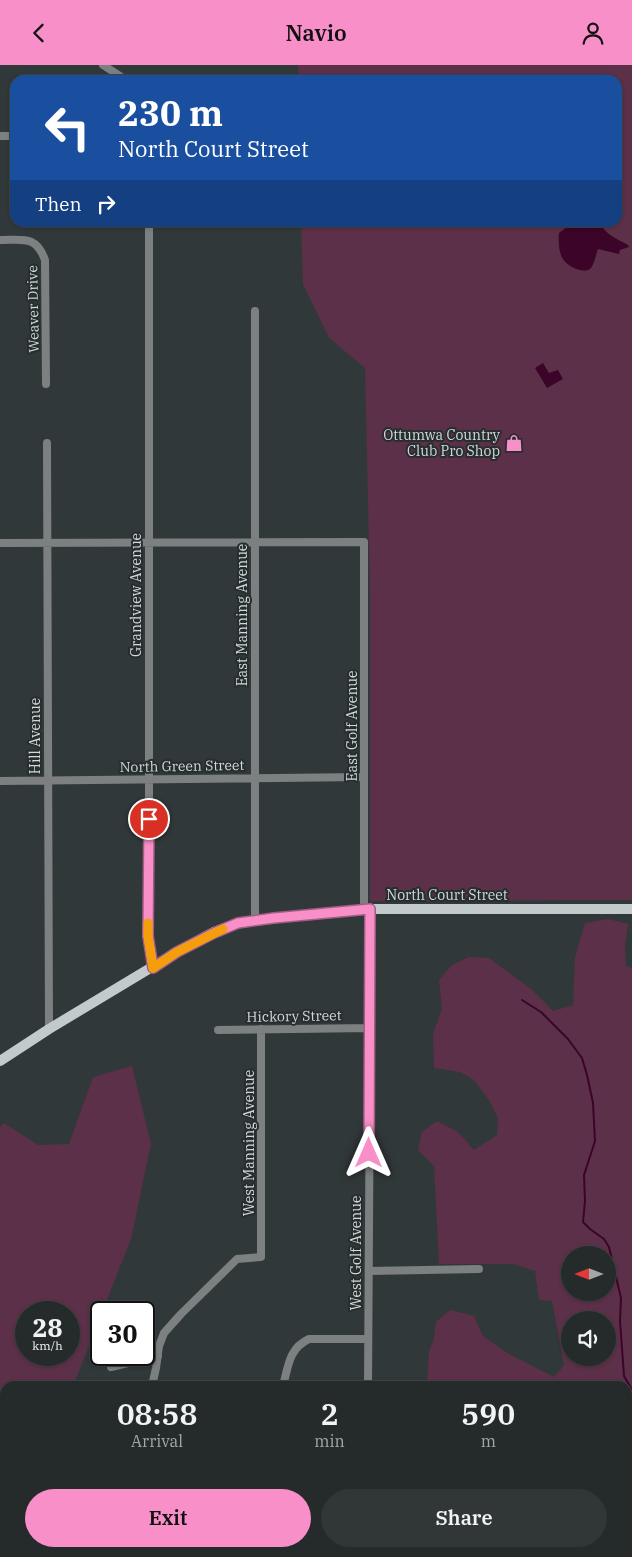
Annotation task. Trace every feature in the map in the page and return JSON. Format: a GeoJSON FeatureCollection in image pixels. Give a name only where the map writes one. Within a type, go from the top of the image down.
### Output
{"type":"FeatureCollection","features":[{"type":"Feature","properties":{"kind":"main road","name":"North Court Street"},"geometry":{"type":"LineString","coordinates":[[0,1061],[49,1029],[177,952],[226,927],[255,920],[367,909],[632,909]]}},
{"type":"Feature","properties":{"kind":"street"},"geometry":{"type":"LineString","coordinates":[[103,65],[118,75]]}},
{"type":"Feature","properties":{"kind":"street","name":"Grandview Avenue"},"geometry":{"type":"LineString","coordinates":[[149,227],[148,936],[153,968]]}},
{"type":"Feature","properties":{"kind":"street","name":"Weaver Drive"},"geometry":{"type":"LineString","coordinates":[[0,240],[30,240],[42,251],[45,260],[46,384]]}},
{"type":"Feature","properties":{"kind":"street","name":"East Manning Avenue"},"geometry":{"type":"LineString","coordinates":[[255,311],[255,920]]}},
{"type":"Feature","properties":{"kind":"street","name":"Hill Avenue"},"geometry":{"type":"LineString","coordinates":[[47,443],[49,1029]]}},
{"type":"Feature","properties":{"kind":"street","name":"East Golf Avenue"},"geometry":{"type":"LineString","coordinates":[[255,543],[364,542],[364,777],[367,909]]}},
{"type":"Feature","properties":{"kind":"street"},"geometry":{"type":"LineString","coordinates":[[0,543],[255,543]]}},
{"type":"Feature","properties":{"kind":"street","name":"North Green Street"},"geometry":{"type":"LineString","coordinates":[[0,781],[364,777]]}},
{"type":"Feature","properties":{"kind":"street","name":"West Golf Avenue"},"geometry":{"type":"LineString","coordinates":[[367,909],[370,1028],[368,1381]]}},
{"type":"Feature","properties":{"kind":"street","name":"Hickory Street"},"geometry":{"type":"LineString","coordinates":[[218,1030],[370,1028]]}},
{"type":"Feature","properties":{"kind":"street","name":"West Manning Avenue"},"geometry":{"type":"LineString","coordinates":[[158,1356],[158,1346],[164,1333],[237,1259],[261,1257],[261,1029]]}},
{"type":"Feature","properties":{"kind":"street"},"geometry":{"type":"LineString","coordinates":[[369,1271],[479,1269]]}},
{"type":"Feature","properties":{"kind":"street"},"geometry":{"type":"LineString","coordinates":[[284,1381],[293,1351],[301,1343],[309,1339],[368,1339]]}},
{"type":"Feature","properties":{"kind":"street"},"geometry":{"type":"LineString","coordinates":[[111,1367],[158,1356],[153,1381]]}},
{"type":"Feature","properties":{"kind":"shaded area"},"geometry":{"type":"Polygon","coordinates":[[[298,65],[632,65],[632,900],[370,901],[370,591],[365,368],[329,338],[303,284],[301,227],[622,227],[622,75],[299,75],[298,65]]]}},
{"type":"Feature","properties":{"kind":"shaded area"},"geometry":{"type":"Polygon","coordinates":[[[567,227],[602,227],[629,247],[620,250],[619,254],[598,249],[591,268],[584,271],[576,269],[565,262],[559,247],[559,233],[567,227]]]}},
{"type":"Feature","properties":{"kind":"shaded area"},"geometry":{"type":"Polygon","coordinates":[[[543,363],[549,373],[558,370],[563,379],[547,388],[535,368],[543,363]]]}},
{"type":"Feature","properties":{"kind":"shaded area"},"geometry":{"type":"Polygon","coordinates":[[[608,919],[628,924],[625,946],[626,966],[632,968],[632,1381],[427,1381],[429,1351],[434,1339],[436,1322],[450,1310],[474,1316],[483,1336],[507,1353],[554,1377],[563,1366],[616,1366],[616,1311],[561,1311],[561,1349],[552,1301],[539,1300],[535,1271],[514,1264],[439,1264],[434,1166],[418,1150],[422,1132],[437,1121],[458,1132],[474,1150],[497,1135],[498,1118],[489,1100],[474,1080],[460,1072],[434,1068],[433,1034],[442,1009],[439,980],[452,965],[469,957],[489,958],[531,989],[553,1011],[573,1005],[575,957],[585,923],[608,919]]]}},
{"type":"Feature","properties":{"kind":"shaded area"},"geometry":{"type":"Polygon","coordinates":[[[132,1066],[151,1144],[131,1239],[107,1301],[90,1301],[90,1343],[75,1381],[0,1381],[0,1127],[4,1123],[38,1145],[69,1144],[93,1077],[132,1066]]]}},
{"type":"Feature","properties":{"kind":"waterway"},"geometry":{"type":"LineString","coordinates":[[522,1000],[541,1012],[568,1039],[582,1058],[587,1075],[593,1103],[595,1141],[584,1175],[585,1201],[583,1222],[604,1239],[609,1247],[621,1298],[620,1321],[624,1376],[627,1381]]}},
{"type":"Feature","properties":{"kind":"slow traffic"},"geometry":{"type":"LineString","coordinates":[[148,923],[153,968],[177,952],[223,929]]}},
{"type":"Feature","properties":{"kind":"place","name":"Ottumwa Country Club Pro Shop"},"geometry":{"type":"Point","coordinates":[514,443]}},
{"type":"Feature","properties":{"kind":"route"},"geometry":{"type":"LineString","coordinates":[[149,819],[148,936],[153,968],[177,952],[226,927],[238,923],[370,909],[369,1153]]}}]}
